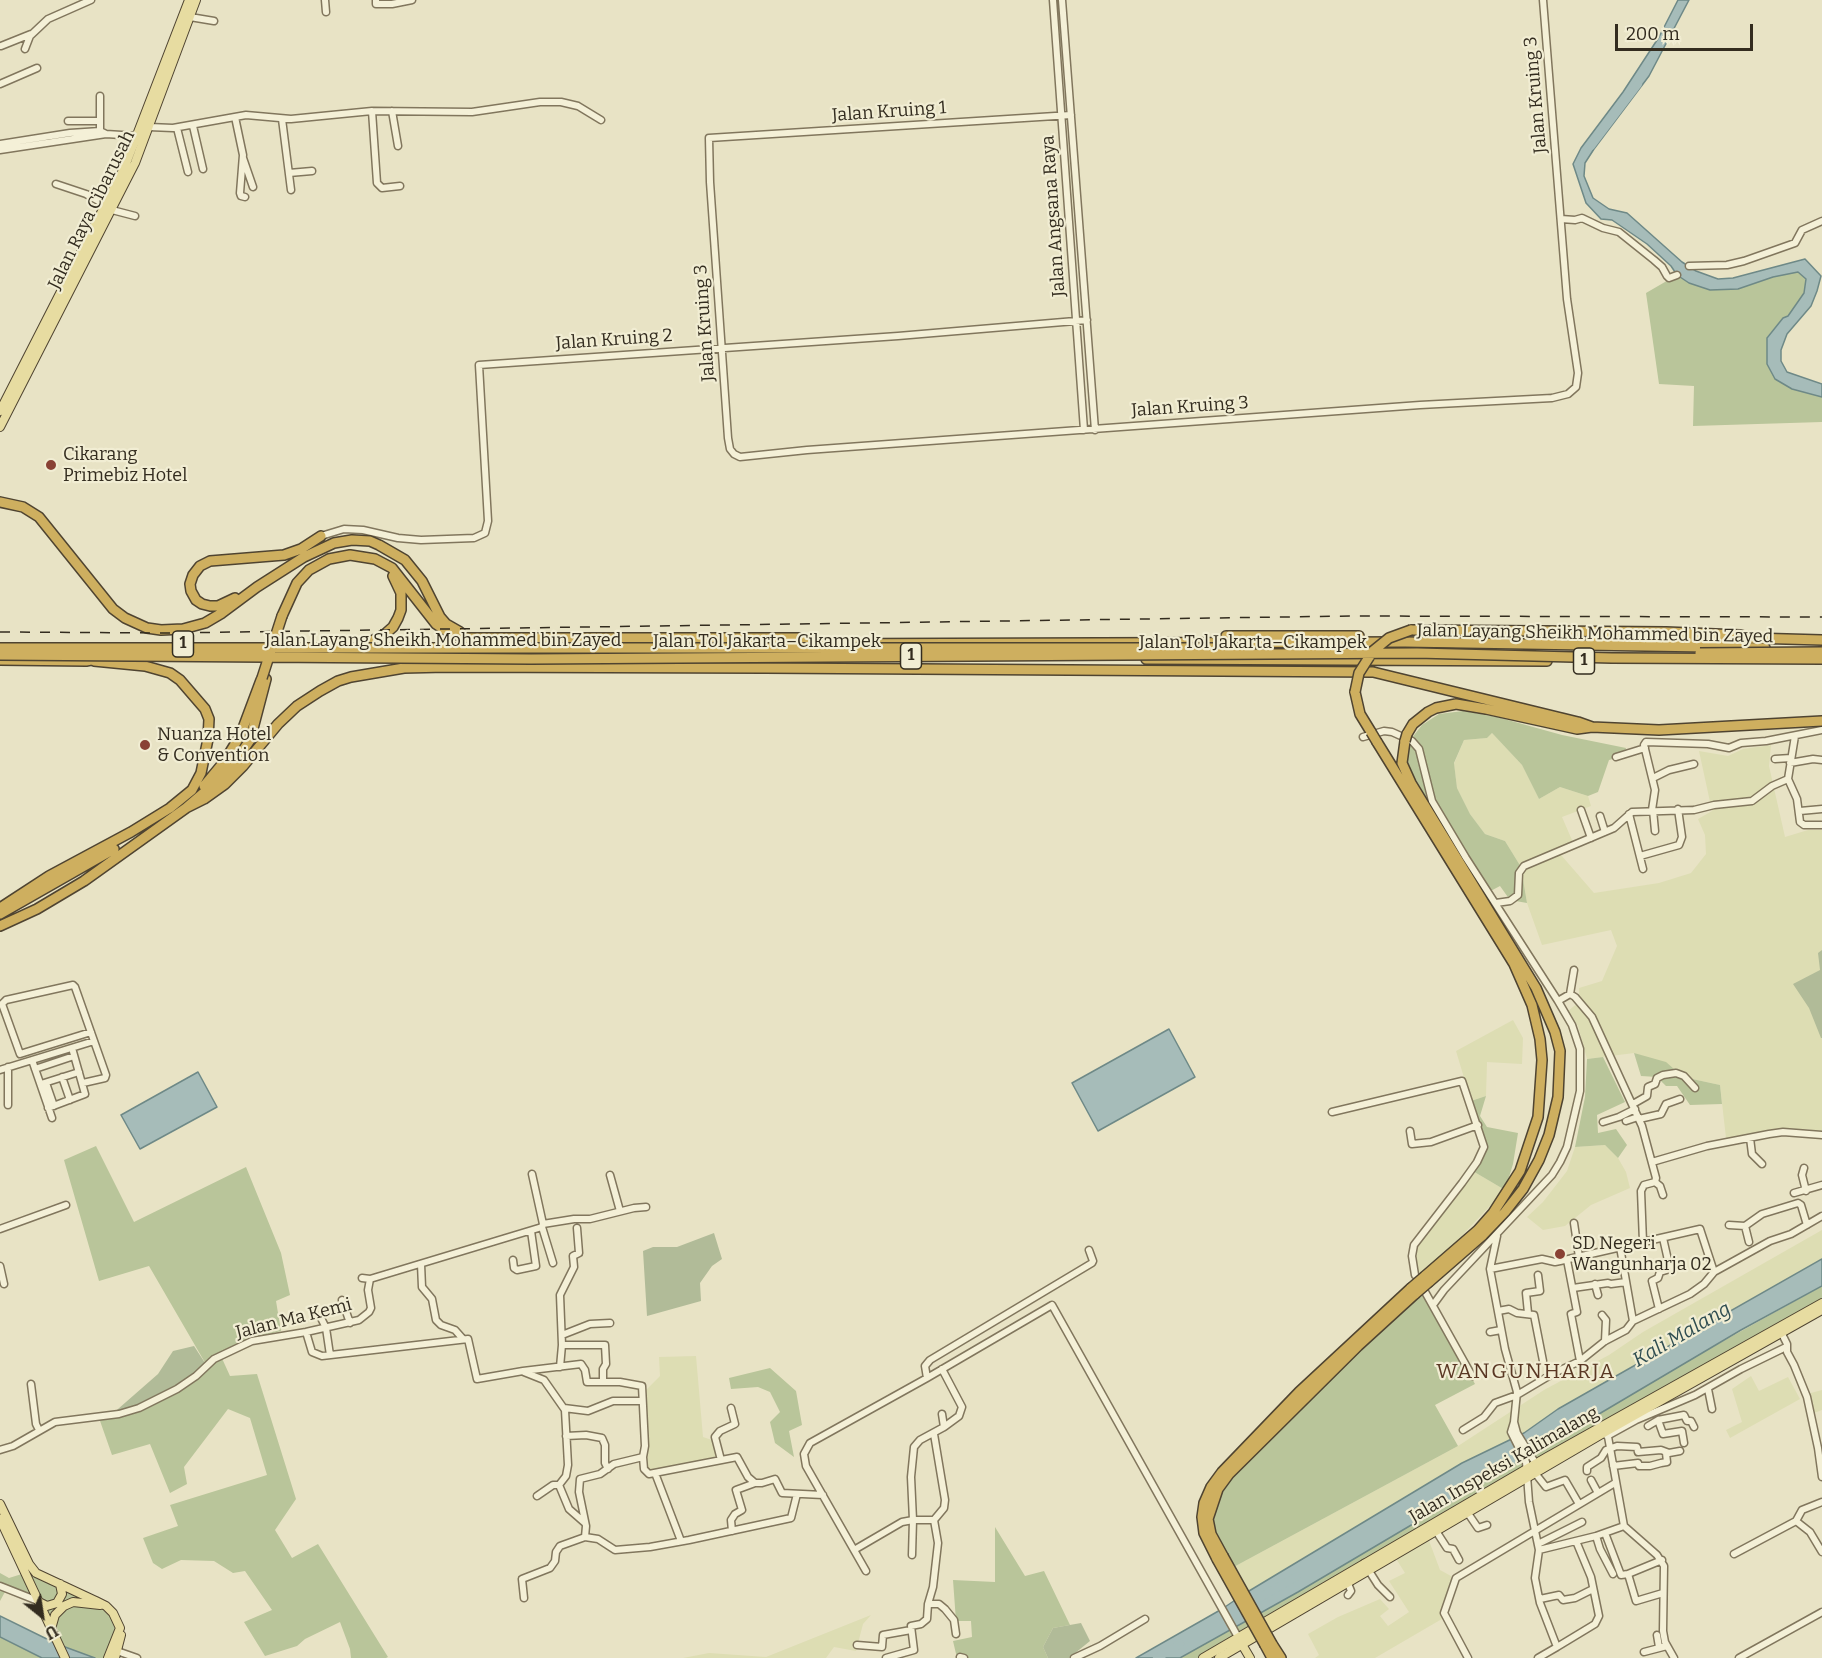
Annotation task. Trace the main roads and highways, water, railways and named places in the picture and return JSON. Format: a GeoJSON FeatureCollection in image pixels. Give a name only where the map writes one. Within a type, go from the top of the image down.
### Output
{"type":"FeatureCollection","features":[{"type":"Feature","properties":{"kind":"highway"},"geometry":{"type":"LineString","coordinates":[[0,502],[23,507],[39,517],[113,609],[125,618],[147,628],[183,630],[205,623],[304,556],[345,540],[370,541],[397,554],[411,566],[422,581],[435,609],[446,624],[461,632],[481,638]]}},
{"type":"Feature","properties":{"kind":"highway"},"geometry":{"type":"LineString","coordinates":[[256,587],[224,604],[210,606],[196,600],[190,584],[193,575],[204,563],[284,555],[301,549],[321,536]]}},
{"type":"Feature","properties":{"kind":"highway"},"geometry":{"type":"LineString","coordinates":[[0,914],[114,849],[201,789],[224,762],[236,743],[264,678],[297,583],[309,570],[342,555],[358,555],[375,559],[392,568],[408,586],[427,614],[445,630],[465,638],[1333,636],[1741,641],[1751,638]]}},
{"type":"Feature","properties":{"kind":"highway"},"geometry":{"type":"LineString","coordinates":[[284,617],[298,590],[319,569],[341,560],[371,562],[393,575],[402,601],[401,610],[393,627],[381,637],[366,644]]}},
{"type":"Feature","properties":{"kind":"highway"},"geometry":{"type":"LineString","coordinates":[[1281,1658],[1269,1645],[1220,1558],[1211,1534],[1208,1519],[1218,1489],[1229,1474],[1493,1213],[1520,1171],[1538,1117],[1542,1060],[1532,1005],[1514,964],[1377,742],[1367,735],[1355,692],[1359,673],[1373,651],[1389,638],[1411,630],[1666,632],[1822,640]]}},
{"type":"Feature","properties":{"kind":"highway","name":"Jalan Tol Jakarta–Cikampek"},"geometry":{"type":"LineString","coordinates":[[0,646],[1405,642],[1822,650]]}},
{"type":"Feature","properties":{"kind":"highway","name":"Jalan Layang Sheikh Mohammed bin Zayed"},"geometry":{"type":"LineString","coordinates":[[0,646],[1418,648],[1611,653],[1822,650]]}},
{"type":"Feature","properties":{"kind":"highway","name":"Jalan Layang Sheikh Mohammed bin Zayed"},"geometry":{"type":"LineString","coordinates":[[0,655],[531,659],[1418,654],[1822,661]]}},
{"type":"Feature","properties":{"kind":"highway","name":"Jalan Tol Jakarta–Cikampek"},"geometry":{"type":"LineString","coordinates":[[0,660],[86,661],[104,658],[164,658],[1822,661]]}},
{"type":"Feature","properties":{"kind":"highway"},"geometry":{"type":"LineString","coordinates":[[0,908],[49,876],[132,832],[170,808],[192,790],[201,773],[208,739],[209,719],[205,708],[180,680],[170,673],[145,666],[86,661]]}},
{"type":"Feature","properties":{"kind":"highway"},"geometry":{"type":"LineString","coordinates":[[186,808],[204,800],[225,784],[278,724],[297,706],[320,691],[351,677],[404,669],[718,667],[1373,672],[1592,727]]}},
{"type":"Feature","properties":{"kind":"highway"},"geometry":{"type":"LineString","coordinates":[[0,926],[37,909],[84,881],[186,808],[221,778],[250,740],[264,678]]}},
{"type":"Feature","properties":{"kind":"highway"},"geometry":{"type":"LineString","coordinates":[[1420,1284],[1483,1235],[1523,1189],[1539,1160],[1549,1135],[1558,1097],[1560,1052],[1555,1032],[1536,988],[1411,783],[1402,763],[1406,738],[1413,724],[1436,708],[1456,704],[1577,729],[1592,727],[1659,730],[1822,721]]}},
{"type":"Feature","properties":{"kind":"highway"},"geometry":{"type":"LineString","coordinates":[[1269,1645],[1272,1658]]}},
{"type":"Feature","properties":{"kind":"main road","name":"Jalan Raya Cibarusah"},"geometry":{"type":"LineString","coordinates":[[0,427],[109,207],[189,0]]}},
{"type":"Feature","properties":{"kind":"main road","name":"Jalan Raya Cibarusah"},"geometry":{"type":"LineString","coordinates":[[0,411],[135,163],[196,0]]}},
{"type":"Feature","properties":{"kind":"main road","name":"Jalan Inspeksi Kalimalang"},"geometry":{"type":"LineString","coordinates":[[1531,1468],[1669,1401],[1822,1303]]}},
{"type":"Feature","properties":{"kind":"main road","name":"Jalan Inspeksi Kalimalang"},"geometry":{"type":"LineString","coordinates":[[1203,1658],[1266,1626],[1531,1468],[1780,1330],[1822,1310]]}},
{"type":"Feature","properties":{"kind":"main road"},"geometry":{"type":"LineString","coordinates":[[0,1504],[36,1573],[106,1606],[118,1620],[120,1628],[112,1656]]}},
{"type":"Feature","properties":{"kind":"main road","name":"Jalan Inspeksi Kalimalang"},"geometry":{"type":"LineString","coordinates":[[1367,1567],[1436,1531],[1465,1509]]}},
{"type":"Feature","properties":{"kind":"main road"},"geometry":{"type":"LineString","coordinates":[[0,1519],[65,1658]]}},
{"type":"Feature","properties":{"kind":"main road"},"geometry":{"type":"LineString","coordinates":[[38,1601],[46,1606],[57,1603],[62,1594],[60,1584]]}},
{"type":"Feature","properties":{"kind":"main road"},"geometry":{"type":"LineString","coordinates":[[51,1629],[54,1615],[63,1606],[73,1602],[106,1606]]}},
{"type":"Feature","properties":{"kind":"main road","name":"Jalan Inspeksi Kalimalang"},"geometry":{"type":"LineString","coordinates":[[1219,1658],[1239,1639]]}},
{"type":"Feature","properties":{"kind":"main road"},"geometry":{"type":"LineString","coordinates":[[1239,1639],[1250,1658]]}},
{"type":"Feature","properties":{"kind":"water"},"geometry":{"type":"Polygon","coordinates":[[[1678,0],[1689,0],[1649,76],[1585,163],[1584,176],[1593,198],[1609,209],[1627,213],[1682,262],[1696,271],[1718,279],[1733,278],[1805,259],[1821,276],[1811,306],[1787,334],[1781,350],[1781,361],[1787,372],[1822,384],[1822,397],[1792,389],[1775,379],[1767,364],[1767,338],[1783,318],[1788,316],[1804,293],[1806,279],[1798,272],[1773,277],[1738,289],[1710,290],[1689,283],[1677,275],[1671,266],[1647,244],[1612,220],[1601,219],[1586,203],[1573,164],[1581,148],[1623,92],[1659,37],[1678,0]]]}},
{"type":"Feature","properties":{"kind":"water"},"geometry":{"type":"Polygon","coordinates":[[[1169,1029],[1195,1077],[1098,1131],[1072,1083],[1169,1029]]]}},
{"type":"Feature","properties":{"kind":"water"},"geometry":{"type":"Polygon","coordinates":[[[198,1072],[217,1107],[140,1149],[121,1115],[198,1072]]]}},
{"type":"Feature","properties":{"kind":"water"},"geometry":{"type":"Polygon","coordinates":[[[1822,1259],[1822,1286],[1741,1330],[1298,1592],[1180,1658],[1136,1658],[1222,1609],[1462,1463],[1524,1433],[1558,1409],[1822,1259]]]}},
{"type":"Feature","properties":{"kind":"water"},"geometry":{"type":"Polygon","coordinates":[[[0,1616],[57,1644],[95,1658],[42,1658],[0,1637],[0,1616]]]}},
{"type":"Feature","properties":{"kind":"waterway"},"geometry":{"type":"LineString","coordinates":[[1591,146],[1638,84]]}},
{"type":"Feature","properties":{"kind":"waterway","name":"Kali Malang"},"geometry":{"type":"LineString","coordinates":[[1254,1601],[1296,1577]]}},
{"type":"Feature","properties":{"kind":"waterway","name":"Kali Malang"},"geometry":{"type":"LineString","coordinates":[[1157,1658],[1180,1644]]}},
{"type":"Feature","properties":{"kind":"railway"},"geometry":{"type":"LineString","coordinates":[[0,632],[168,633],[1351,616],[1822,617]]}},
{"type":"Feature","properties":{"kind":"place","name":"Cikarang Primebiz Hotel"},"geometry":{"type":"Point","coordinates":[51,465]}},
{"type":"Feature","properties":{"kind":"place","name":"Nuanza Hotel & Convention"},"geometry":{"type":"Point","coordinates":[145,745]}},
{"type":"Feature","properties":{"kind":"place","name":"SD Negeri Wangunharja 02"},"geometry":{"type":"Point","coordinates":[1560,1254]}},
{"type":"Feature","properties":{"kind":"district","name":"WANGUNHARJA"},"geometry":{"type":"Point","coordinates":[1526,1372]}}]}
